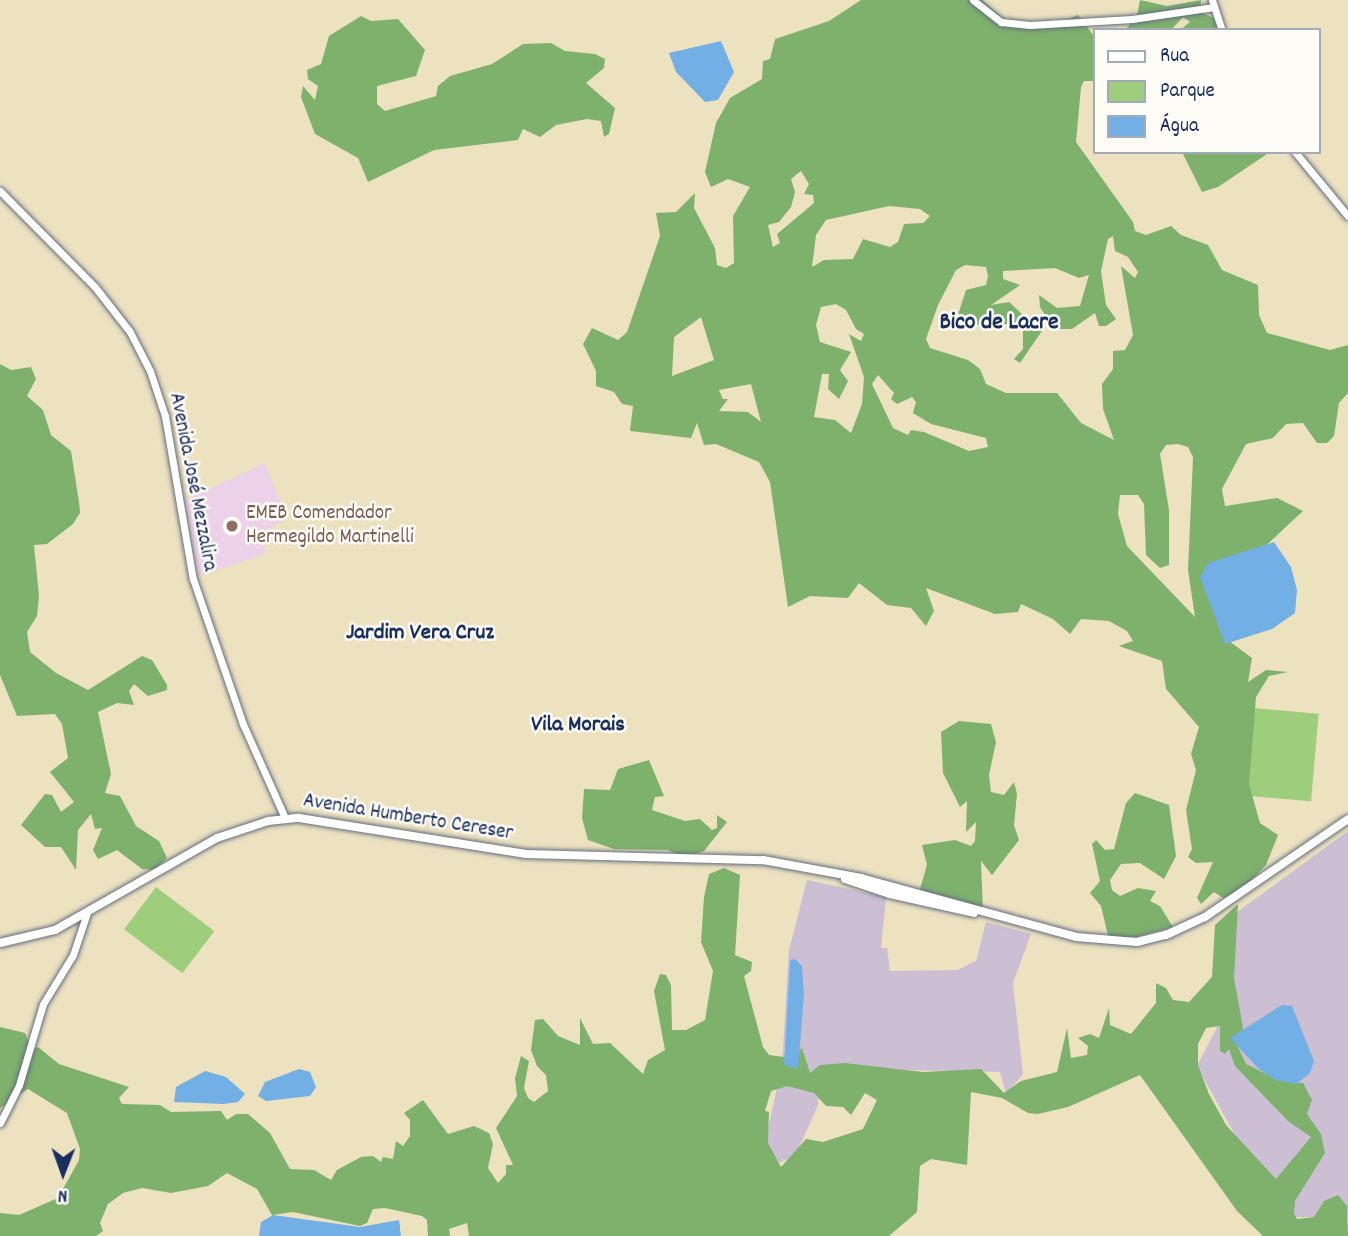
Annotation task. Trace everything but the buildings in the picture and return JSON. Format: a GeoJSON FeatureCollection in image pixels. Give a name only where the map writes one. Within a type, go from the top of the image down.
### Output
{"type":"FeatureCollection","features":[{"type":"Feature","properties":{"kind":"main road"},"geometry":{"type":"LineString","coordinates":[[973,0],[1001,22],[1030,25],[1143,18],[1213,4],[1221,28]]}},
{"type":"Feature","properties":{"kind":"main road"},"geometry":{"type":"LineString","coordinates":[[1297,154],[1348,216]]}},
{"type":"Feature","properties":{"kind":"main road","name":"Avenida José Mezzalira"},"geometry":{"type":"LineString","coordinates":[[0,191],[95,287],[130,332],[150,372],[165,416],[193,579],[243,724],[285,818]]}},
{"type":"Feature","properties":{"kind":"main road","name":"Avenida Humberto Cereser"},"geometry":{"type":"LineString","coordinates":[[0,943],[41,936],[87,913],[217,838],[285,818],[336,821],[526,854],[734,858],[839,876],[934,897],[981,913],[1092,940],[1153,939],[1205,917],[1348,819]]}},
{"type":"Feature","properties":{"kind":"main road"},"geometry":{"type":"LineString","coordinates":[[0,1122],[19,1085],[43,1004],[73,955],[87,913]]}},
{"type":"Feature","properties":{"kind":"shaded area","name":"EMEB Comendador Hermegildo Martinelli"},"geometry":{"type":"Polygon","coordinates":[[[265,463],[287,518],[262,533],[265,554],[199,576],[186,500],[265,463]]]}},
{"type":"Feature","properties":{"kind":"shaded area"},"geometry":{"type":"Polygon","coordinates":[[[1348,831],[1348,1217],[1280,1217],[1197,1066],[1229,1004],[1237,912],[1348,831]]]}},
{"type":"Feature","properties":{"kind":"shaded area"},"geometry":{"type":"Polygon","coordinates":[[[807,880],[886,897],[881,948],[887,948],[890,971],[957,970],[976,961],[986,922],[1031,934],[1013,983],[1023,1074],[1006,1094],[1000,1072],[818,1068],[818,1105],[795,1157],[775,1164],[762,1156],[782,1065],[789,950],[807,880]]]}},
{"type":"Feature","properties":{"kind":"green space"},"geometry":{"type":"Polygon","coordinates":[[[861,0],[982,0],[1012,26],[1047,27],[1078,15],[1092,33],[1092,81],[1084,81],[1081,87],[1076,142],[1133,222],[1135,231],[1146,235],[1171,226],[1181,235],[1208,245],[1222,270],[1258,285],[1259,315],[1267,333],[1330,350],[1348,345],[1348,393],[1339,403],[1334,436],[1327,443],[1317,443],[1303,423],[1286,424],[1273,438],[1246,444],[1222,489],[1225,506],[1277,498],[1303,511],[1258,553],[1229,641],[1252,658],[1248,682],[1266,670],[1288,672],[1269,676],[1256,697],[1249,784],[1260,823],[1278,835],[1266,865],[1242,890],[1223,898],[1214,892],[1201,904],[1197,898],[1213,862],[1196,863],[1188,857],[1192,849],[1186,810],[1196,770],[1191,754],[1199,727],[1166,689],[1162,661],[1119,646],[1133,641],[1127,631],[1109,621],[1081,619],[1070,634],[1053,619],[1021,604],[1018,612],[995,614],[926,588],[934,611],[926,626],[911,608],[887,605],[859,583],[848,598],[810,596],[788,607],[770,482],[759,462],[716,444],[704,445],[697,423],[691,438],[630,431],[633,406],[622,404],[614,392],[596,386],[596,371],[583,344],[592,328],[618,340],[627,332],[660,236],[656,213],[676,212],[695,193],[694,208],[715,248],[717,265],[726,268],[734,263],[733,216],[750,187],[728,179],[711,187],[705,172],[716,123],[730,98],[762,79],[763,61],[770,59],[775,39],[829,21],[861,0]],[[801,171],[791,179],[795,192],[791,207],[779,222],[768,225],[773,247],[780,243],[777,234],[814,203],[813,195],[804,194],[809,184],[801,171]],[[889,206],[826,220],[816,235],[812,267],[824,260],[853,259],[863,239],[890,247],[898,242],[904,224],[923,223],[930,216],[920,209],[889,206]],[[1113,236],[1108,239],[1101,271],[1106,305],[1116,319],[1106,326],[1099,326],[1095,313],[1072,329],[1060,329],[1050,323],[1040,307],[1039,295],[1057,308],[1080,306],[1089,275],[1079,278],[1055,268],[1003,271],[1003,279],[1020,285],[991,305],[1009,302],[1022,314],[1040,321],[1044,328],[1020,363],[1014,359],[1023,349],[1023,330],[1006,324],[964,325],[957,318],[966,290],[986,285],[988,276],[986,267],[965,265],[956,270],[938,305],[926,339],[930,348],[968,360],[980,369],[986,384],[1006,393],[1057,393],[1081,423],[1114,440],[1103,409],[1102,384],[1113,369],[1113,351],[1125,350],[1133,335],[1121,266],[1135,278],[1138,272],[1128,257],[1115,251],[1113,236]],[[836,304],[821,307],[816,325],[820,342],[851,352],[840,370],[848,381],[839,399],[828,389],[829,374],[822,374],[814,417],[835,420],[851,433],[862,404],[864,377],[849,334],[861,341],[864,334],[856,329],[846,310],[836,304]],[[701,317],[674,337],[672,376],[714,360],[701,317]],[[878,375],[872,384],[893,428],[908,435],[911,430],[924,432],[969,451],[988,447],[986,438],[931,424],[913,413],[916,402],[912,397],[897,404],[891,399],[894,393],[878,375]],[[751,384],[719,390],[723,399],[728,399],[719,411],[748,412],[761,422],[751,384]],[[1166,445],[1160,454],[1169,510],[1169,565],[1160,568],[1146,555],[1144,504],[1138,495],[1120,495],[1118,514],[1127,546],[1195,617],[1188,570],[1193,457],[1188,447],[1166,445]]]}},
{"type":"Feature","properties":{"kind":"green space"},"geometry":{"type":"Polygon","coordinates":[[[1140,0],[1167,6],[1201,0],[1200,12],[1214,18],[1221,28],[1182,28],[1190,22],[1183,17],[1173,28],[1127,28],[1137,16],[1140,0]]]}},
{"type":"Feature","properties":{"kind":"green space"},"geometry":{"type":"Polygon","coordinates":[[[361,16],[371,21],[398,19],[425,50],[416,76],[377,86],[377,104],[385,111],[436,96],[438,86],[450,76],[492,64],[523,44],[551,43],[565,51],[595,54],[605,59],[604,68],[586,83],[615,108],[609,134],[604,137],[601,121],[587,119],[556,125],[540,137],[523,129],[518,140],[434,150],[368,182],[358,158],[315,134],[301,97],[303,86],[315,100],[318,86],[308,79],[307,70],[321,64],[329,36],[361,16]]]}},
{"type":"Feature","properties":{"kind":"green space"},"geometry":{"type":"Polygon","coordinates":[[[1183,154],[1267,154],[1218,187],[1202,192],[1183,154]]]}},
{"type":"Feature","properties":{"kind":"green space"},"geometry":{"type":"Polygon","coordinates":[[[0,364],[11,370],[31,367],[36,379],[27,396],[43,410],[51,435],[71,451],[79,502],[80,513],[73,524],[47,544],[34,545],[39,596],[37,616],[27,632],[30,652],[56,673],[88,690],[142,656],[152,660],[167,685],[167,690],[148,696],[134,684],[129,691],[134,705],[117,703],[98,712],[111,774],[105,793],[120,796],[136,826],[159,841],[167,858],[154,870],[142,869],[117,850],[98,859],[93,850],[102,828],[95,829],[91,814],[78,830],[76,870],[61,847],[45,847],[21,825],[45,794],[52,795],[61,812],[74,802],[50,772],[68,758],[62,724],[55,714],[17,716],[0,675],[0,364]]]}},
{"type":"Feature","properties":{"kind":"green space"},"geometry":{"type":"Polygon","coordinates":[[[1254,708],[1319,714],[1311,801],[1246,796],[1254,708]]]}},
{"type":"Feature","properties":{"kind":"green space"},"geometry":{"type":"Polygon","coordinates":[[[959,721],[991,724],[996,742],[989,775],[991,792],[1004,795],[1014,782],[1017,794],[1014,825],[1019,840],[992,875],[981,861],[983,913],[923,894],[920,889],[927,865],[922,845],[955,840],[971,846],[975,841],[976,822],[966,832],[967,801],[960,807],[943,773],[941,732],[959,721]]]}},
{"type":"Feature","properties":{"kind":"green space"},"geometry":{"type":"Polygon","coordinates":[[[649,760],[664,796],[655,797],[652,810],[685,821],[700,819],[712,830],[717,828],[717,815],[727,822],[704,851],[686,857],[667,850],[614,849],[588,840],[582,818],[584,789],[610,790],[618,769],[649,760]]]}},
{"type":"Feature","properties":{"kind":"green space"},"geometry":{"type":"Polygon","coordinates":[[[1135,793],[1169,805],[1176,856],[1164,879],[1140,863],[1121,864],[1110,880],[1112,890],[1120,896],[1138,888],[1156,891],[1150,901],[1160,906],[1173,927],[1110,944],[1101,906],[1090,893],[1100,881],[1092,844],[1096,840],[1105,850],[1114,849],[1126,803],[1135,793]]]}},
{"type":"Feature","properties":{"kind":"green space"},"geometry":{"type":"Polygon","coordinates":[[[724,868],[740,875],[735,955],[752,962],[751,971],[744,976],[763,1047],[769,1055],[792,1058],[802,1048],[810,1073],[820,1065],[845,1063],[923,1072],[981,1069],[1004,1093],[1021,1081],[1057,1072],[1067,1028],[1071,1058],[1087,1055],[1088,1046],[1078,1038],[1090,1034],[1099,1038],[1109,1008],[1110,1025],[1131,1034],[1156,1003],[1156,983],[1166,988],[1173,1000],[1189,1002],[1212,977],[1215,925],[1238,904],[1234,978],[1243,1028],[1237,1045],[1246,1064],[1280,1081],[1303,1083],[1312,1100],[1307,1114],[1321,1134],[1325,1153],[1295,1201],[1294,1213],[1297,1219],[1314,1217],[1324,1201],[1338,1195],[1347,1206],[1348,1236],[1263,1236],[1237,1211],[1140,1075],[1068,1107],[1038,1114],[1028,1113],[1002,1098],[971,1092],[967,1165],[931,1159],[920,1166],[917,1212],[889,1236],[469,1236],[467,1223],[449,1229],[450,1236],[428,1236],[427,1220],[422,1216],[385,1208],[373,1209],[367,1223],[360,1226],[293,1212],[272,1215],[257,1189],[227,1173],[208,1186],[171,1193],[142,1188],[123,1193],[108,1204],[100,1223],[103,1231],[96,1236],[0,1236],[0,1213],[19,1215],[58,1198],[79,1160],[80,1149],[67,1113],[28,1089],[0,1108],[0,1027],[25,1033],[32,1050],[38,1047],[59,1064],[129,1087],[119,1098],[122,1104],[160,1105],[171,1112],[221,1111],[227,1120],[236,1114],[248,1114],[270,1133],[290,1169],[314,1170],[331,1180],[337,1170],[361,1157],[373,1156],[381,1162],[383,1157],[393,1159],[396,1141],[403,1146],[410,1136],[410,1120],[404,1113],[423,1100],[448,1134],[474,1126],[489,1133],[493,1144],[488,1168],[498,1183],[506,1174],[506,1165],[513,1165],[496,1128],[517,1096],[515,1078],[521,1056],[529,1061],[524,1088],[528,1098],[534,1102],[548,1091],[546,1075],[537,1066],[531,1050],[535,1020],[543,1019],[558,1036],[580,1045],[580,1018],[593,1044],[610,1043],[643,1074],[648,1060],[665,1050],[654,991],[660,974],[666,975],[671,985],[672,1030],[686,1030],[705,1020],[713,971],[701,942],[704,897],[709,874],[724,868]],[[1220,1026],[1206,1028],[1198,1044],[1198,1065],[1209,1094],[1226,1125],[1276,1179],[1311,1137],[1288,1121],[1235,1066],[1229,1049],[1225,1054],[1220,1051],[1220,1026]],[[787,1086],[771,1091],[765,1111],[769,1112],[768,1143],[781,1167],[806,1139],[823,1142],[863,1129],[877,1100],[865,1093],[851,1115],[843,1107],[826,1106],[814,1093],[787,1086]]]}},
{"type":"Feature","properties":{"kind":"green space"},"geometry":{"type":"Polygon","coordinates":[[[156,887],[214,931],[182,973],[124,929],[156,887]]]}},
{"type":"Feature","properties":{"kind":"water"},"geometry":{"type":"Polygon","coordinates":[[[721,41],[734,72],[718,100],[705,102],[676,72],[669,53],[721,41]]]}},
{"type":"Feature","properties":{"kind":"water"},"geometry":{"type":"Polygon","coordinates":[[[1274,542],[1291,567],[1297,590],[1295,613],[1272,629],[1225,644],[1200,577],[1208,563],[1274,542]]]}},
{"type":"Feature","properties":{"kind":"water"},"geometry":{"type":"Polygon","coordinates":[[[795,959],[802,966],[804,995],[798,1069],[784,1065],[790,960],[795,959]]]}},
{"type":"Feature","properties":{"kind":"water"},"geometry":{"type":"Polygon","coordinates":[[[1282,1005],[1292,1006],[1314,1061],[1310,1073],[1296,1084],[1275,1080],[1259,1069],[1230,1038],[1282,1005]]]}},
{"type":"Feature","properties":{"kind":"water"},"geometry":{"type":"Polygon","coordinates":[[[299,1069],[310,1072],[316,1087],[310,1096],[266,1101],[258,1096],[265,1082],[299,1069]]]}},
{"type":"Feature","properties":{"kind":"water"},"geometry":{"type":"Polygon","coordinates":[[[205,1071],[226,1077],[245,1094],[238,1102],[224,1104],[174,1102],[176,1087],[205,1071]]]}},
{"type":"Feature","properties":{"kind":"water"},"geometry":{"type":"Polygon","coordinates":[[[273,1215],[360,1227],[399,1220],[401,1236],[259,1236],[261,1222],[273,1215]]]}},
{"type":"Feature","properties":{"kind":"place","name":"EMEB Comendador Hermegildo Martinelli"},"geometry":{"type":"Point","coordinates":[232,526]}},
{"type":"Feature","properties":{"kind":"district","name":"Bico de Lacre"},"geometry":{"type":"Point","coordinates":[999,324]}},
{"type":"Feature","properties":{"kind":"district","name":"Jardim Vera Cruz"},"geometry":{"type":"Point","coordinates":[420,634]}},
{"type":"Feature","properties":{"kind":"district","name":"Vila Morais"},"geometry":{"type":"Point","coordinates":[578,726]}}]}
